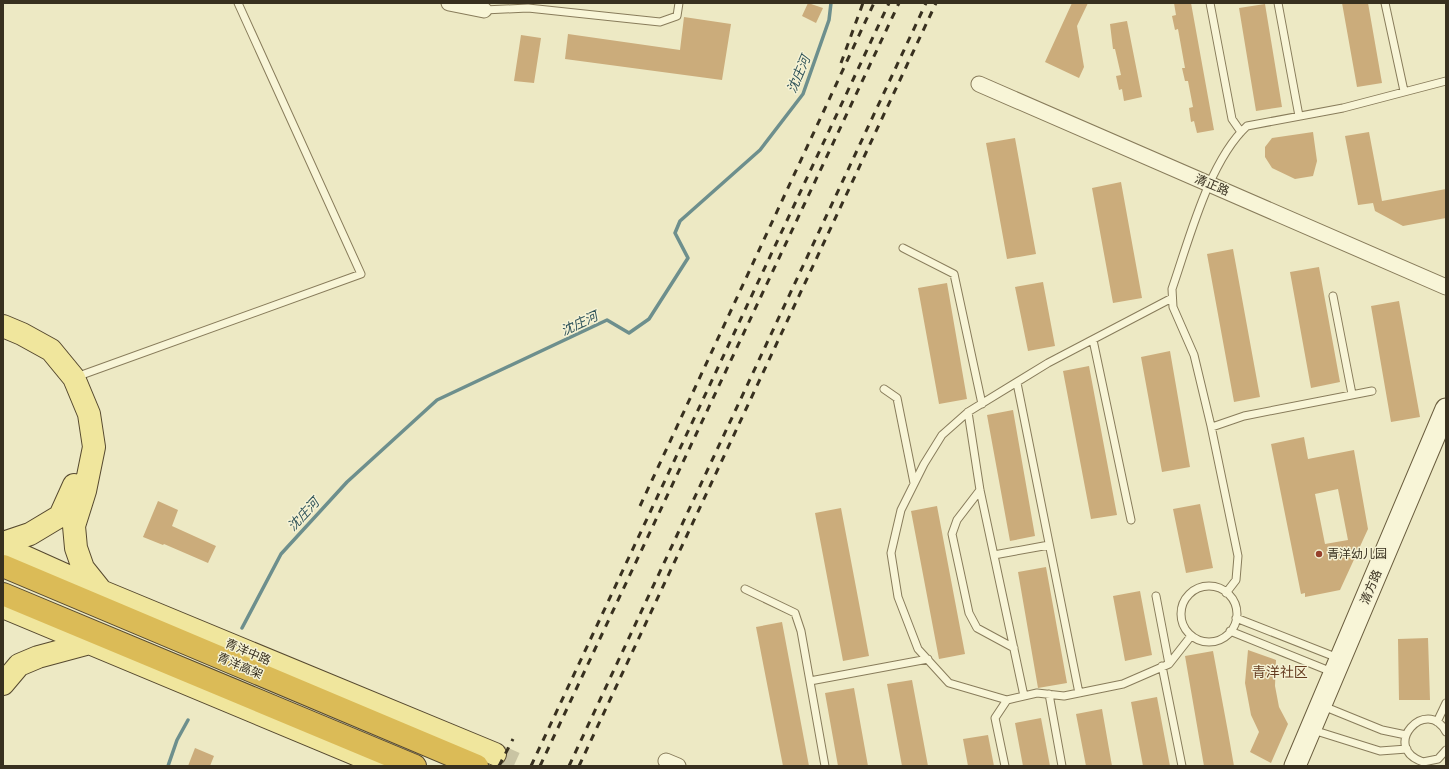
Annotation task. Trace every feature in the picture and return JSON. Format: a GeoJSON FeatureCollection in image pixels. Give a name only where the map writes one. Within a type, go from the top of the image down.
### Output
{"type":"FeatureCollection","features":[{"type":"Feature","properties":{"kind":"highway","name":"青洋高架"},"geometry":{"type":"LineString","coordinates":[[3,566],[486,760]]}},
{"type":"Feature","properties":{"kind":"highway","name":"青洋高架"},"geometry":{"type":"LineString","coordinates":[[3,594],[415,766]]}},
{"type":"Feature","properties":{"kind":"main road"},"geometry":{"type":"LineString","coordinates":[[3,326],[51,350],[74,378],[89,414],[94,447],[85,491],[74,526],[76,548],[83,568],[101,591]]}},
{"type":"Feature","properties":{"kind":"main road"},"geometry":{"type":"LineString","coordinates":[[3,340],[37,356],[62,384],[79,420],[82,458],[70,496],[60,516],[30,534],[3,543]]}},
{"type":"Feature","properties":{"kind":"main road","name":"青洋中路"},"geometry":{"type":"LineString","coordinates":[[3,547],[486,760]]}},
{"type":"Feature","properties":{"kind":"main road"},"geometry":{"type":"LineString","coordinates":[[3,607],[384,766]]}},
{"type":"Feature","properties":{"kind":"main road"},"geometry":{"type":"LineString","coordinates":[[3,684],[19,665],[38,657],[90,643]]}},
{"type":"Feature","properties":{"kind":"street"},"geometry":{"type":"LineString","coordinates":[[449,3],[484,10]]}},
{"type":"Feature","properties":{"kind":"street","name":"清正路"},"geometry":{"type":"LineString","coordinates":[[979,84],[1446,287]]}},
{"type":"Feature","properties":{"kind":"street","name":"清方路"},"geometry":{"type":"LineString","coordinates":[[1295,766],[1446,409]]}},
{"type":"Feature","properties":{"kind":"lane"},"geometry":{"type":"LineString","coordinates":[[74,378],[361,274],[238,3]]}},
{"type":"Feature","properties":{"kind":"lane"},"geometry":{"type":"LineString","coordinates":[[484,10],[528,8],[660,22],[677,16],[679,3]]}},
{"type":"Feature","properties":{"kind":"lane"},"geometry":{"type":"LineString","coordinates":[[1210,3],[1232,119],[1241,132]]}},
{"type":"Feature","properties":{"kind":"lane"},"geometry":{"type":"LineString","coordinates":[[1278,3],[1299,116]]}},
{"type":"Feature","properties":{"kind":"lane"},"geometry":{"type":"LineString","coordinates":[[1385,3],[1404,92]]}},
{"type":"Feature","properties":{"kind":"lane"},"geometry":{"type":"LineString","coordinates":[[1226,593],[1236,580],[1238,556],[1212,428],[1194,355],[1172,307],[1172,289],[1209,184],[1236,137],[1247,126],[1343,108],[1446,81]]}},
{"type":"Feature","properties":{"kind":"lane"},"geometry":{"type":"LineString","coordinates":[[903,248],[954,274],[982,404]]}},
{"type":"Feature","properties":{"kind":"lane"},"geometry":{"type":"LineString","coordinates":[[1333,296],[1352,394]]}},
{"type":"Feature","properties":{"kind":"lane"},"geometry":{"type":"LineString","coordinates":[[1172,298],[1017,383],[968,412],[942,435],[914,483],[901,510],[892,553],[898,597],[918,649],[949,683],[1007,700],[1037,692],[1064,696],[1123,684],[1166,665],[1191,636]]}},
{"type":"Feature","properties":{"kind":"lane"},"geometry":{"type":"LineString","coordinates":[[1094,340],[1131,520]]}},
{"type":"Feature","properties":{"kind":"lane"},"geometry":{"type":"LineString","coordinates":[[1017,383],[1079,693]]}},
{"type":"Feature","properties":{"kind":"lane"},"geometry":{"type":"LineString","coordinates":[[884,389],[897,398],[914,483]]}},
{"type":"Feature","properties":{"kind":"lane"},"geometry":{"type":"LineString","coordinates":[[1212,428],[1244,416],[1372,390]]}},
{"type":"Feature","properties":{"kind":"lane"},"geometry":{"type":"LineString","coordinates":[[968,412],[980,490],[1024,696]]}},
{"type":"Feature","properties":{"kind":"lane"},"geometry":{"type":"LineString","coordinates":[[980,490],[957,520],[952,534],[953,541],[969,613],[977,628],[1014,648]]}},
{"type":"Feature","properties":{"kind":"lane"},"geometry":{"type":"LineString","coordinates":[[994,555],[1049,545]]}},
{"type":"Feature","properties":{"kind":"lane"},"geometry":{"type":"LineString","coordinates":[[1206,586],[1214,587],[1226,593],[1234,603],[1236,618],[1230,631],[1219,641],[1199,641],[1191,636],[1185,629],[1181,620],[1181,610],[1184,600],[1190,594],[1206,586]]}},
{"type":"Feature","properties":{"kind":"lane"},"geometry":{"type":"LineString","coordinates":[[745,590],[795,613],[801,631],[825,766]]}},
{"type":"Feature","properties":{"kind":"lane"},"geometry":{"type":"LineString","coordinates":[[1156,596],[1182,766]]}},
{"type":"Feature","properties":{"kind":"lane"},"geometry":{"type":"LineString","coordinates":[[1236,618],[1337,666]]}},
{"type":"Feature","properties":{"kind":"lane"},"geometry":{"type":"LineString","coordinates":[[1230,631],[1337,666]]}},
{"type":"Feature","properties":{"kind":"lane"},"geometry":{"type":"LineString","coordinates":[[810,681],[928,659]]}},
{"type":"Feature","properties":{"kind":"lane"},"geometry":{"type":"LineString","coordinates":[[1049,694],[1062,766]]}},
{"type":"Feature","properties":{"kind":"lane"},"geometry":{"type":"LineString","coordinates":[[1005,766],[995,718],[1007,700]]}},
{"type":"Feature","properties":{"kind":"lane"},"geometry":{"type":"LineString","coordinates":[[1436,722],[1446,703]]}},
{"type":"Feature","properties":{"kind":"lane"},"geometry":{"type":"LineString","coordinates":[[1321,705],[1382,730],[1406,735]]}},
{"type":"Feature","properties":{"kind":"lane"},"geometry":{"type":"LineString","coordinates":[[1446,732],[1436,722],[1426,719],[1419,720],[1409,728],[1406,735],[1406,749],[1416,760],[1423,764],[1438,759],[1446,750]]}},
{"type":"Feature","properties":{"kind":"lane"},"geometry":{"type":"LineString","coordinates":[[1310,730],[1380,751],[1406,749]]}},
{"type":"Feature","properties":{"kind":"building"},"geometry":{"type":"Polygon","coordinates":[[[808,3],[823,8],[816,23],[802,16],[808,3]]]}},
{"type":"Feature","properties":{"kind":"building"},"geometry":{"type":"Polygon","coordinates":[[[1072,3],[1088,3],[1077,26],[1084,67],[1079,78],[1045,62],[1072,3]]]}},
{"type":"Feature","properties":{"kind":"building"},"geometry":{"type":"Polygon","coordinates":[[[1174,3],[1191,3],[1214,130],[1197,133],[1194,121],[1191,122],[1189,108],[1193,107],[1188,81],[1185,81],[1182,68],[1185,68],[1178,29],[1175,30],[1172,16],[1176,15],[1174,3]]]}},
{"type":"Feature","properties":{"kind":"building"},"geometry":{"type":"Polygon","coordinates":[[[1342,3],[1368,3],[1382,83],[1357,87],[1342,3]]]}},
{"type":"Feature","properties":{"kind":"building"},"geometry":{"type":"Polygon","coordinates":[[[1265,4],[1282,107],[1256,111],[1239,8],[1265,4]]]}},
{"type":"Feature","properties":{"kind":"building"},"geometry":{"type":"Polygon","coordinates":[[[684,17],[731,24],[722,80],[565,59],[568,34],[680,50],[684,17]]]}},
{"type":"Feature","properties":{"kind":"building"},"geometry":{"type":"Polygon","coordinates":[[[1127,21],[1142,97],[1124,101],[1122,89],[1119,90],[1116,76],[1121,75],[1115,49],[1113,49],[1110,24],[1127,21]]]}},
{"type":"Feature","properties":{"kind":"building"},"geometry":{"type":"Polygon","coordinates":[[[521,35],[541,38],[534,83],[514,81],[521,35]]]}},
{"type":"Feature","properties":{"kind":"building"},"geometry":{"type":"Polygon","coordinates":[[[1313,132],[1317,161],[1313,176],[1295,179],[1272,168],[1265,157],[1265,147],[1272,138],[1313,132]]]}},
{"type":"Feature","properties":{"kind":"building"},"geometry":{"type":"Polygon","coordinates":[[[1369,132],[1382,201],[1446,189],[1446,218],[1403,226],[1375,211],[1373,203],[1358,205],[1345,136],[1369,132]]]}},
{"type":"Feature","properties":{"kind":"building"},"geometry":{"type":"Polygon","coordinates":[[[1015,138],[1036,254],[1007,259],[986,143],[1015,138]]]}},
{"type":"Feature","properties":{"kind":"building"},"geometry":{"type":"Polygon","coordinates":[[[1121,182],[1142,298],[1113,303],[1092,188],[1121,182]]]}},
{"type":"Feature","properties":{"kind":"building"},"geometry":{"type":"Polygon","coordinates":[[[1233,249],[1260,397],[1234,402],[1207,254],[1233,249]]]}},
{"type":"Feature","properties":{"kind":"building"},"geometry":{"type":"Polygon","coordinates":[[[1319,267],[1340,382],[1311,388],[1290,272],[1319,267]]]}},
{"type":"Feature","properties":{"kind":"building"},"geometry":{"type":"Polygon","coordinates":[[[1043,282],[1055,346],[1028,351],[1015,287],[1043,282]]]}},
{"type":"Feature","properties":{"kind":"building"},"geometry":{"type":"Polygon","coordinates":[[[947,283],[967,399],[939,404],[918,288],[947,283]]]}},
{"type":"Feature","properties":{"kind":"building"},"geometry":{"type":"Polygon","coordinates":[[[1399,301],[1420,417],[1391,422],[1371,306],[1399,301]]]}},
{"type":"Feature","properties":{"kind":"building"},"geometry":{"type":"Polygon","coordinates":[[[1170,351],[1190,467],[1162,472],[1141,357],[1170,351]]]}},
{"type":"Feature","properties":{"kind":"building"},"geometry":{"type":"Polygon","coordinates":[[[1089,366],[1117,515],[1091,519],[1063,371],[1089,366]]]}},
{"type":"Feature","properties":{"kind":"building"},"geometry":{"type":"Polygon","coordinates":[[[1013,410],[1035,536],[1010,541],[987,415],[1013,410]]]}},
{"type":"Feature","properties":{"kind":"building"},"geometry":{"type":"Polygon","coordinates":[[[1304,437],[1308,459],[1354,450],[1368,529],[1340,590],[1305,597],[1305,593],[1301,594],[1271,444],[1304,437]],[[1338,489],[1315,494],[1325,544],[1348,540],[1338,489]]]}},
{"type":"Feature","properties":{"kind":"building"},"geometry":{"type":"Polygon","coordinates":[[[158,501],[178,510],[172,526],[216,546],[208,563],[164,544],[163,545],[143,537],[158,501]]]}},
{"type":"Feature","properties":{"kind":"building"},"geometry":{"type":"Polygon","coordinates":[[[1200,504],[1213,568],[1186,573],[1173,509],[1200,504]]]}},
{"type":"Feature","properties":{"kind":"building"},"geometry":{"type":"Polygon","coordinates":[[[937,506],[965,654],[939,659],[911,511],[937,506]]]}},
{"type":"Feature","properties":{"kind":"building"},"geometry":{"type":"Polygon","coordinates":[[[841,508],[869,656],[843,661],[815,513],[841,508]]]}},
{"type":"Feature","properties":{"kind":"building"},"geometry":{"type":"Polygon","coordinates":[[[1046,567],[1067,683],[1038,688],[1018,572],[1046,567]]]}},
{"type":"Feature","properties":{"kind":"building"},"geometry":{"type":"Polygon","coordinates":[[[1140,591],[1152,655],[1125,661],[1113,596],[1140,591]]]}},
{"type":"Feature","properties":{"kind":"building"},"geometry":{"type":"Polygon","coordinates":[[[782,622],[809,766],[783,766],[756,627],[782,622]]]}},
{"type":"Feature","properties":{"kind":"building"},"geometry":{"type":"Polygon","coordinates":[[[1428,638],[1430,700],[1399,700],[1398,639],[1428,638]]]}},
{"type":"Feature","properties":{"kind":"building"},"geometry":{"type":"Polygon","coordinates":[[[1248,650],[1276,660],[1275,686],[1279,707],[1288,724],[1271,763],[1250,752],[1259,732],[1251,715],[1245,683],[1248,650]]]}},
{"type":"Feature","properties":{"kind":"building"},"geometry":{"type":"Polygon","coordinates":[[[1213,651],[1234,766],[1204,766],[1185,656],[1213,651]]]}},
{"type":"Feature","properties":{"kind":"building"},"geometry":{"type":"Polygon","coordinates":[[[912,680],[928,766],[902,766],[887,684],[912,680]]]}},
{"type":"Feature","properties":{"kind":"building"},"geometry":{"type":"Polygon","coordinates":[[[854,688],[868,766],[838,766],[825,693],[854,688]]]}},
{"type":"Feature","properties":{"kind":"building"},"geometry":{"type":"Polygon","coordinates":[[[1157,697],[1170,766],[1143,766],[1131,702],[1157,697]]]}},
{"type":"Feature","properties":{"kind":"building"},"geometry":{"type":"Polygon","coordinates":[[[1102,709],[1112,766],[1086,766],[1076,714],[1102,709]]]}},
{"type":"Feature","properties":{"kind":"building"},"geometry":{"type":"Polygon","coordinates":[[[1041,718],[1050,766],[1023,766],[1015,723],[1041,718]]]}},
{"type":"Feature","properties":{"kind":"building"},"geometry":{"type":"Polygon","coordinates":[[[988,735],[994,766],[968,766],[963,739],[988,735]]]}},
{"type":"Feature","properties":{"kind":"building"},"geometry":{"type":"Polygon","coordinates":[[[195,748],[214,756],[210,766],[188,766],[195,748]]]}},
{"type":"Feature","properties":{"kind":"waterway","name":"沈庄河"},"geometry":{"type":"LineString","coordinates":[[242,628],[281,554],[347,482],[437,400],[607,320],[629,333],[649,319],[688,258],[675,233],[680,221],[760,150],[803,94],[829,20],[831,3]]}},
{"type":"Feature","properties":{"kind":"waterway","name":"沈庄河"},"geometry":{"type":"LineString","coordinates":[[168,766],[177,740],[188,720]]}},
{"type":"Feature","properties":{"kind":"tunnel"},"geometry":{"type":"LineString","coordinates":[[495,754],[522,766]]}},
{"type":"Feature","properties":{"kind":"railway"},"geometry":{"type":"LineString","coordinates":[[841,63],[863,3]]}},
{"type":"Feature","properties":{"kind":"railway"},"geometry":{"type":"LineString","coordinates":[[640,506],[874,3]]}},
{"type":"Feature","properties":{"kind":"railway"},"geometry":{"type":"LineString","coordinates":[[531,766],[889,3]]}},
{"type":"Feature","properties":{"kind":"railway"},"geometry":{"type":"LineString","coordinates":[[540,766],[899,3]]}},
{"type":"Feature","properties":{"kind":"railway"},"geometry":{"type":"LineString","coordinates":[[569,766],[926,3]]}},
{"type":"Feature","properties":{"kind":"railway"},"geometry":{"type":"LineString","coordinates":[[579,766],[936,3]]}},
{"type":"Feature","properties":{"kind":"railway"},"geometry":{"type":"LineString","coordinates":[[499,766],[513,739]]}},
{"type":"Feature","properties":{"kind":"place","name":"青洋幼儿园"},"geometry":{"type":"Point","coordinates":[1319,554]}},
{"type":"Feature","properties":{"kind":"district","name":"青洋社区"},"geometry":{"type":"Point","coordinates":[1280,672]}}]}
